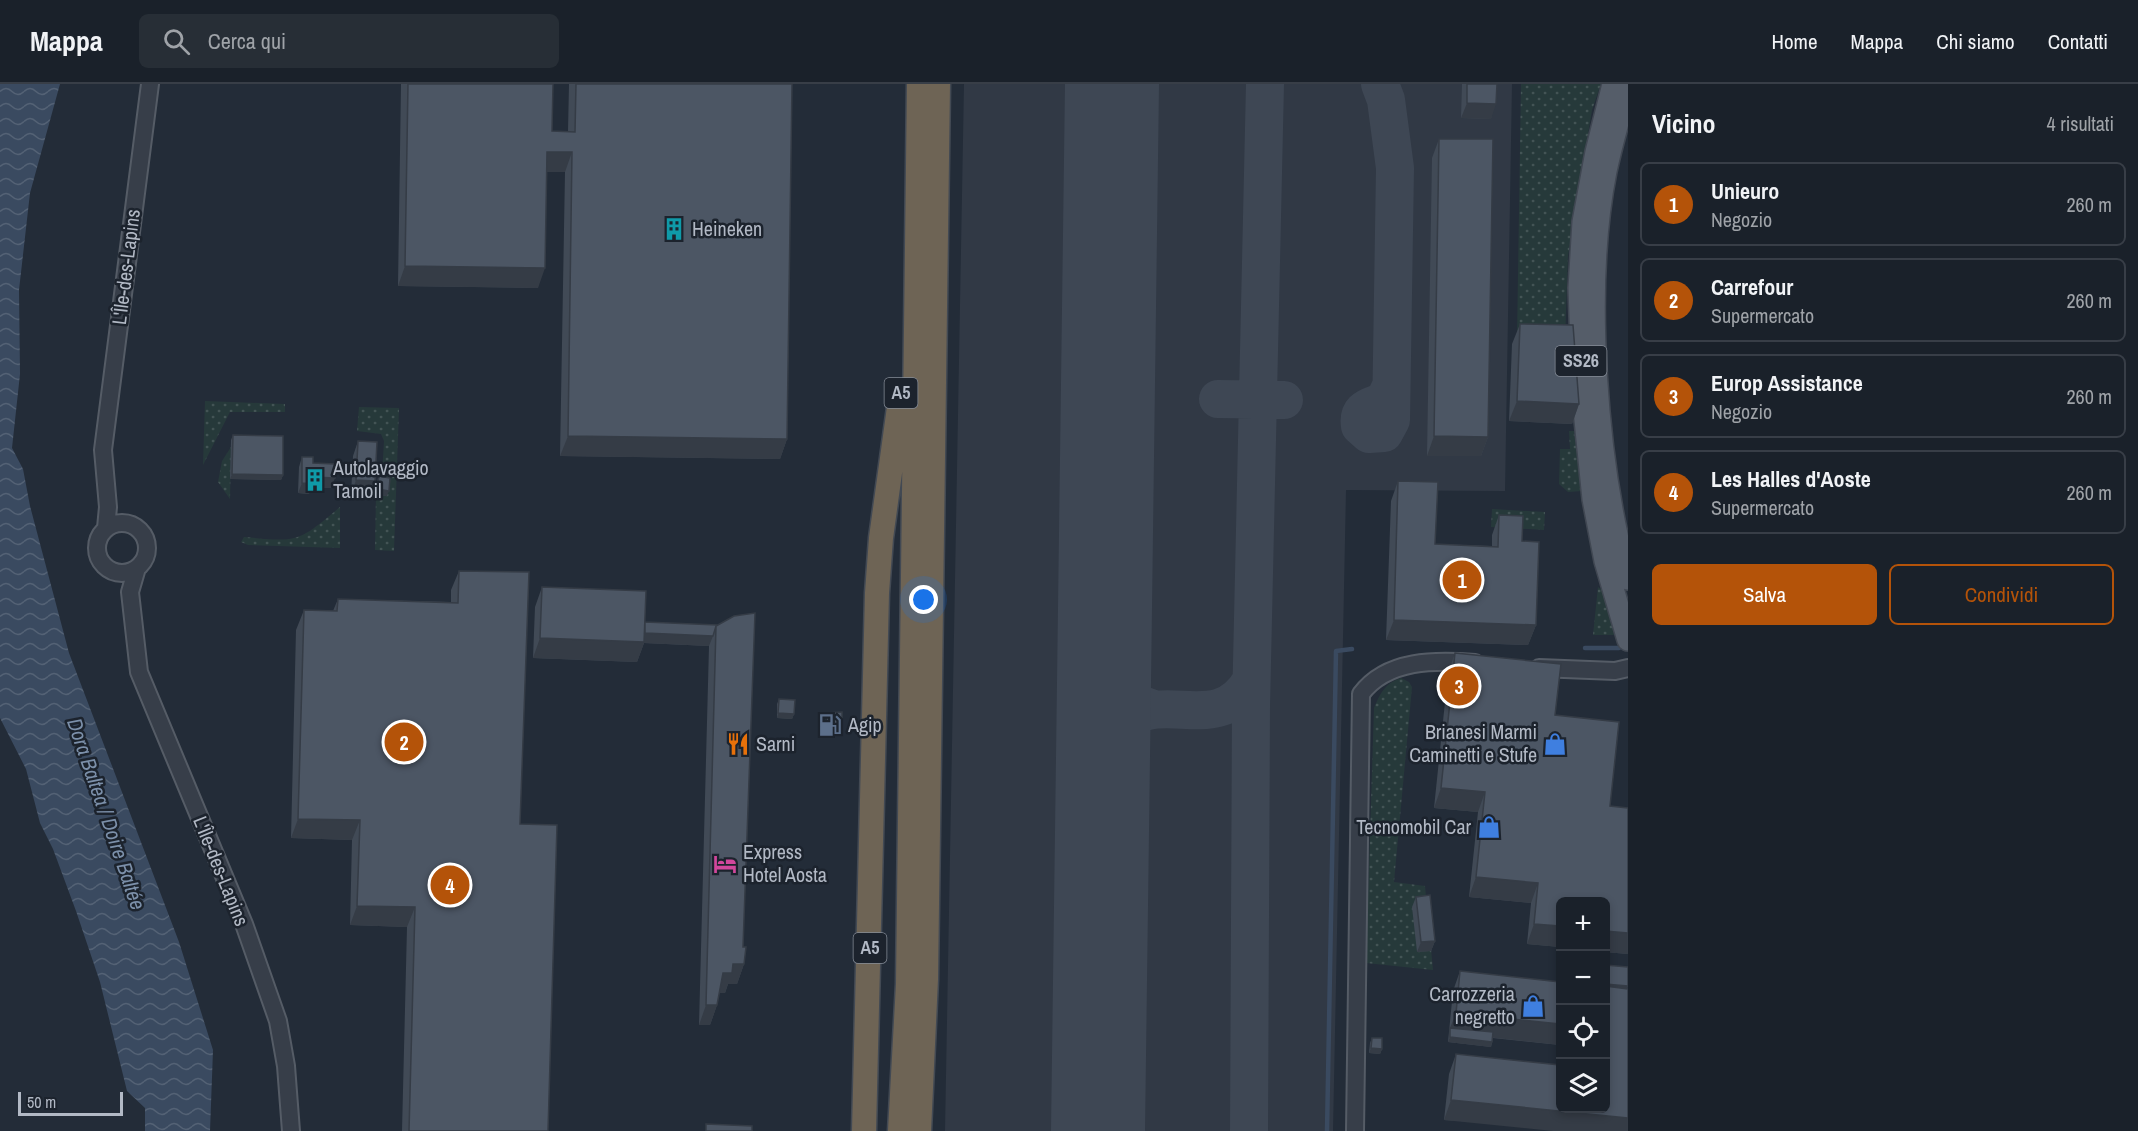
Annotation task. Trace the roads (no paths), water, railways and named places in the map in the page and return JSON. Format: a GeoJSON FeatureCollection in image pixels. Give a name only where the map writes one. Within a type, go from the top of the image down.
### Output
{"type":"FeatureCollection","features":[{"type":"Feature","properties":{"kind":"highway","name":"A5"},"geometry":{"type":"LineString","coordinates":[[900,1131],[908,984],[920,84]]}},
{"type":"Feature","properties":{"kind":"highway","name":"A5"},"geometry":{"type":"LineString","coordinates":[[919,1131],[926,979],[938,84]]}},
{"type":"Feature","properties":{"kind":"highway","name":"A5"},"geometry":{"type":"LineString","coordinates":[[864,1131],[878,566],[901,405],[906,281],[919,148]]}},
{"type":"Feature","properties":{"kind":"main road","name":"SS26"},"geometry":{"type":"LineString","coordinates":[[1613,84],[1596,152],[1583,222],[1579,288],[1583,400],[1593,499],[1605,561],[1628,639]]}},
{"type":"Feature","properties":{"kind":"main road","name":"SS26"},"geometry":{"type":"LineString","coordinates":[[1628,87],[1606,173],[1596,279],[1599,389],[1607,482],[1614,526],[1628,579]]}},
{"type":"Feature","properties":{"kind":"street","name":"L'Île-des-Lapins"},"geometry":{"type":"LineString","coordinates":[[131,616],[125,595],[112,571],[101,562],[96,550],[98,539],[106,528],[108,507],[103,450],[150,84]]}},
{"type":"Feature","properties":{"kind":"street","name":"L'Île-des-Lapins"},"geometry":{"type":"LineString","coordinates":[[103,450],[111,491],[123,522],[139,529],[146,541],[146,555],[137,568],[130,592],[139,672],[244,924],[278,1021],[286,1066],[291,1131]]}},
{"type":"Feature","properties":{"kind":"street"},"geometry":{"type":"LineString","coordinates":[[106,528],[123,522]]}},
{"type":"Feature","properties":{"kind":"street"},"geometry":{"type":"LineString","coordinates":[[112,571],[125,573],[137,568]]}},
{"type":"Feature","properties":{"kind":"street"},"geometry":{"type":"LineString","coordinates":[[1355,1131],[1361,694],[1370,681],[1390,671],[1431,660],[1490,664]]}},
{"type":"Feature","properties":{"kind":"street"},"geometry":{"type":"LineString","coordinates":[[1525,667],[1615,671],[1628,668]]}},
{"type":"Feature","properties":{"kind":"water","name":"Dora Baltea / Doire Baltée"},"geometry":{"type":"Polygon","coordinates":[[[0,84],[60,84],[30,193],[19,290],[20,374],[12,448],[23,469],[30,506],[69,653],[179,942],[213,1050],[210,1131],[145,1131],[145,1108],[127,1091],[100,982],[76,911],[53,849],[40,823],[26,769],[0,718],[0,84]]]}},
{"type":"Feature","properties":{"kind":"waterway"},"geometry":{"type":"LineString","coordinates":[[1585,648],[1619,648]]}},
{"type":"Feature","properties":{"kind":"waterway"},"geometry":{"type":"LineString","coordinates":[[1327,1131],[1336,651],[1352,649]]}},
{"type":"Feature","properties":{"kind":"place","name":"Heineken"},"geometry":{"type":"Point","coordinates":[674,229]}},
{"type":"Feature","properties":{"kind":"place","name":"Autolavaggio Tamoil"},"geometry":{"type":"Point","coordinates":[315,480]}},
{"type":"Feature","properties":{"kind":"place","name":"Unieuro"},"geometry":{"type":"Point","coordinates":[1462,580]}},
{"type":"Feature","properties":{"kind":"place","name":"Europ Assistance"},"geometry":{"type":"Point","coordinates":[1459,686]}},
{"type":"Feature","properties":{"kind":"place","name":"Agip"},"geometry":{"type":"Point","coordinates":[830,725]}},
{"type":"Feature","properties":{"kind":"place","name":"Carrefour"},"geometry":{"type":"Point","coordinates":[404,742]}},
{"type":"Feature","properties":{"kind":"place","name":"Sarni"},"geometry":{"type":"Point","coordinates":[738,744]}},
{"type":"Feature","properties":{"kind":"place","name":"Brianesi Marmi Caminetti e Stufe"},"geometry":{"type":"Point","coordinates":[1555,744]}},
{"type":"Feature","properties":{"kind":"place","name":"Tecnomobil Car"},"geometry":{"type":"Point","coordinates":[1489,827]}},
{"type":"Feature","properties":{"kind":"place","name":"Express Hotel Aosta"},"geometry":{"type":"Point","coordinates":[725,864]}},
{"type":"Feature","properties":{"kind":"place","name":"Les Halles d'Aoste"},"geometry":{"type":"Point","coordinates":[450,885]}},
{"type":"Feature","properties":{"kind":"place","name":"Carrozzeria negretto"},"geometry":{"type":"Point","coordinates":[1533,1006]}}]}
